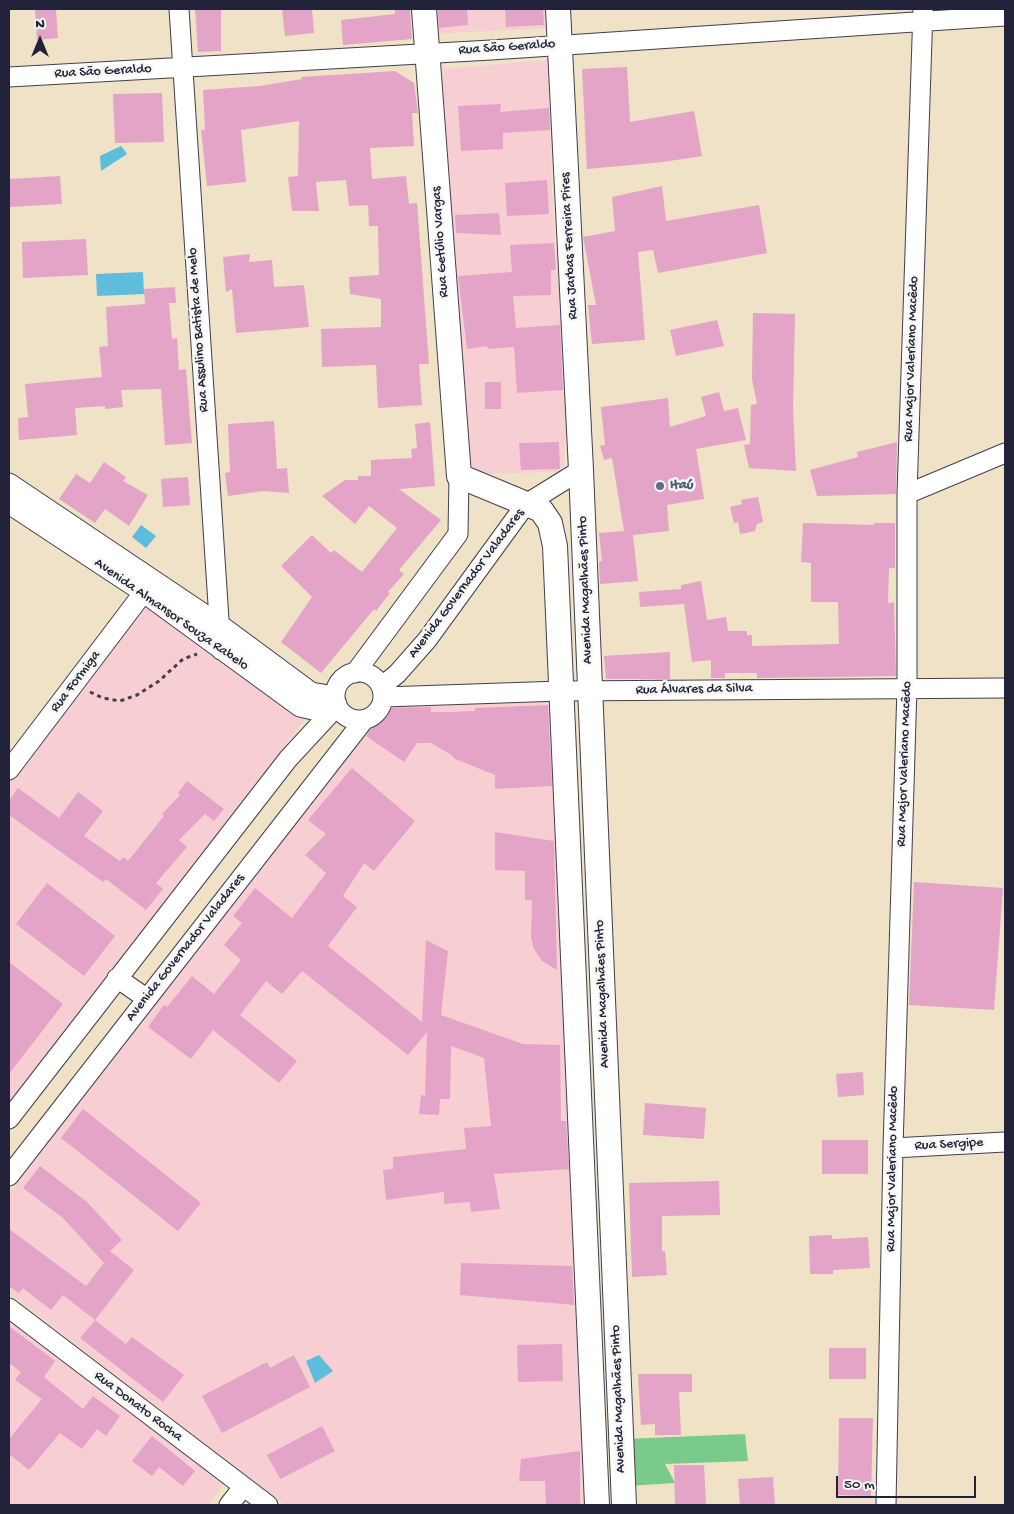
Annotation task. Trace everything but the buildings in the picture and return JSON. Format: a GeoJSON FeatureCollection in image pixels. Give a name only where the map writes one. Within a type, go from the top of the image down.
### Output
{"type":"FeatureCollection","features":[{"type":"Feature","properties":{"kind":"main road","name":"Rua Getúlio Vargas"},"geometry":{"type":"LineString","coordinates":[[424,9],[459,476]]}},
{"type":"Feature","properties":{"kind":"main road","name":"Rua Jarbas Ferreira Pires"},"geometry":{"type":"LineString","coordinates":[[558,9],[582,477]]}},
{"type":"Feature","properties":{"kind":"main road"},"geometry":{"type":"LineString","coordinates":[[459,476],[526,504]]}},
{"type":"Feature","properties":{"kind":"main road","name":"Avenida Magalhães Pinto"},"geometry":{"type":"LineString","coordinates":[[582,477],[624,1505]]}},
{"type":"Feature","properties":{"kind":"main road","name":"Avenida Magalhães Pinto"},"geometry":{"type":"LineString","coordinates":[[526,504],[541,510],[550,523],[555,546],[597,1505]]}},
{"type":"Feature","properties":{"kind":"main road"},"geometry":{"type":"LineString","coordinates":[[577,1049],[605,1047]]}},
{"type":"Feature","properties":{"kind":"street","name":"Rua Assulino Batista de Melo"},"geometry":{"type":"LineString","coordinates":[[179,9],[221,650]]}},
{"type":"Feature","properties":{"kind":"street","name":"Rua São Geraldo"},"geometry":{"type":"LineString","coordinates":[[9,77],[560,45],[923,16],[1005,16]]}},
{"type":"Feature","properties":{"kind":"street","name":"Rua Major Valeriano Macêdo"},"geometry":{"type":"LineString","coordinates":[[886,1505],[893,1148],[907,688],[907,494],[923,16]]}},
{"type":"Feature","properties":{"kind":"street"},"geometry":{"type":"LineString","coordinates":[[907,494],[1005,453]]}},
{"type":"Feature","properties":{"kind":"street","name":"Rua Getúlio Vargas"},"geometry":{"type":"LineString","coordinates":[[354,673],[458,534],[459,476]]}},
{"type":"Feature","properties":{"kind":"street","name":"Avenida Governador Valadares"},"geometry":{"type":"LineString","coordinates":[[382,692],[427,640],[526,504],[582,477]]}},
{"type":"Feature","properties":{"kind":"street","name":"Avenida Almansor Souza Rabelo"},"geometry":{"type":"LineString","coordinates":[[9,483],[148,587],[221,650],[300,707],[314,710],[336,702]]}},
{"type":"Feature","properties":{"kind":"street","name":"Avenida Almansor Souza Rabelo"},"geometry":{"type":"LineString","coordinates":[[9,504],[148,587],[219,624],[311,692],[336,702]]}},
{"type":"Feature","properties":{"kind":"street","name":"Rua Formiga"},"geometry":{"type":"LineString","coordinates":[[9,770],[148,587]]}},
{"type":"Feature","properties":{"kind":"street"},"geometry":{"type":"LineString","coordinates":[[9,1119],[288,759],[336,702],[338,686],[344,677],[354,673],[365,673],[375,678],[382,692],[381,707],[374,716],[364,720],[349,718],[336,702]]}},
{"type":"Feature","properties":{"kind":"street","name":"Rua Álvares da Silva"},"geometry":{"type":"LineString","coordinates":[[382,692],[1005,688]]}},
{"type":"Feature","properties":{"kind":"street","name":"Avenida Governador Valadares"},"geometry":{"type":"LineString","coordinates":[[9,1176],[364,720]]}},
{"type":"Feature","properties":{"kind":"street"},"geometry":{"type":"LineString","coordinates":[[117,978],[146,998]]}},
{"type":"Feature","properties":{"kind":"street","name":"Rua Sergipe"},"geometry":{"type":"LineString","coordinates":[[893,1148],[1005,1142]]}},
{"type":"Feature","properties":{"kind":"street","name":"Rua Donato Rocha"},"geometry":{"type":"LineString","coordinates":[[9,1308],[268,1505]]}},
{"type":"Feature","properties":{"kind":"street"},"geometry":{"type":"LineString","coordinates":[[229,1505],[244,1486]]}},
{"type":"Feature","properties":{"kind":"path"},"geometry":{"type":"LineString","coordinates":[[73,686],[102,698],[120,702],[159,681],[183,659],[221,650]]}},
{"type":"Feature","properties":{"kind":"shaded area"},"geometry":{"type":"Polygon","coordinates":[[[429,9],[545,9],[546,28],[431,34],[429,9]]]}},
{"type":"Feature","properties":{"kind":"shaded area"},"geometry":{"type":"Polygon","coordinates":[[[548,60],[553,215],[568,390],[564,463],[560,472],[470,474],[440,69],[548,60]]]}},
{"type":"Feature","properties":{"kind":"shaded area"},"geometry":{"type":"Polygon","coordinates":[[[149,600],[305,719],[9,1103],[9,781],[149,600]]]}},
{"type":"Feature","properties":{"kind":"shaded area"},"geometry":{"type":"Polygon","coordinates":[[[551,698],[587,1505],[285,1505],[9,1293],[9,1194],[382,703],[551,698]]]}},
{"type":"Feature","properties":{"kind":"shaded area"},"geometry":{"type":"Polygon","coordinates":[[[9,1319],[225,1483],[208,1505],[9,1505],[9,1319]]]}},
{"type":"Feature","properties":{"kind":"green space"},"geometry":{"type":"Polygon","coordinates":[[[745,1434],[748,1461],[665,1464],[675,1483],[628,1486],[625,1439],[745,1434]]]}},
{"type":"Feature","properties":{"kind":"water"},"geometry":{"type":"Polygon","coordinates":[[[121,146],[127,154],[101,171],[100,156],[121,146]]]}},
{"type":"Feature","properties":{"kind":"water"},"geometry":{"type":"Polygon","coordinates":[[[143,272],[144,294],[97,296],[96,274],[143,272]]]}},
{"type":"Feature","properties":{"kind":"water"},"geometry":{"type":"Polygon","coordinates":[[[141,525],[156,536],[146,548],[132,537],[141,525]]]}},
{"type":"Feature","properties":{"kind":"water"},"geometry":{"type":"Polygon","coordinates":[[[319,1355],[333,1371],[315,1383],[306,1361],[319,1355]]]}},
{"type":"Feature","properties":{"kind":"place","name":"Itaú"},"geometry":{"type":"Point","coordinates":[660,486]}}]}
